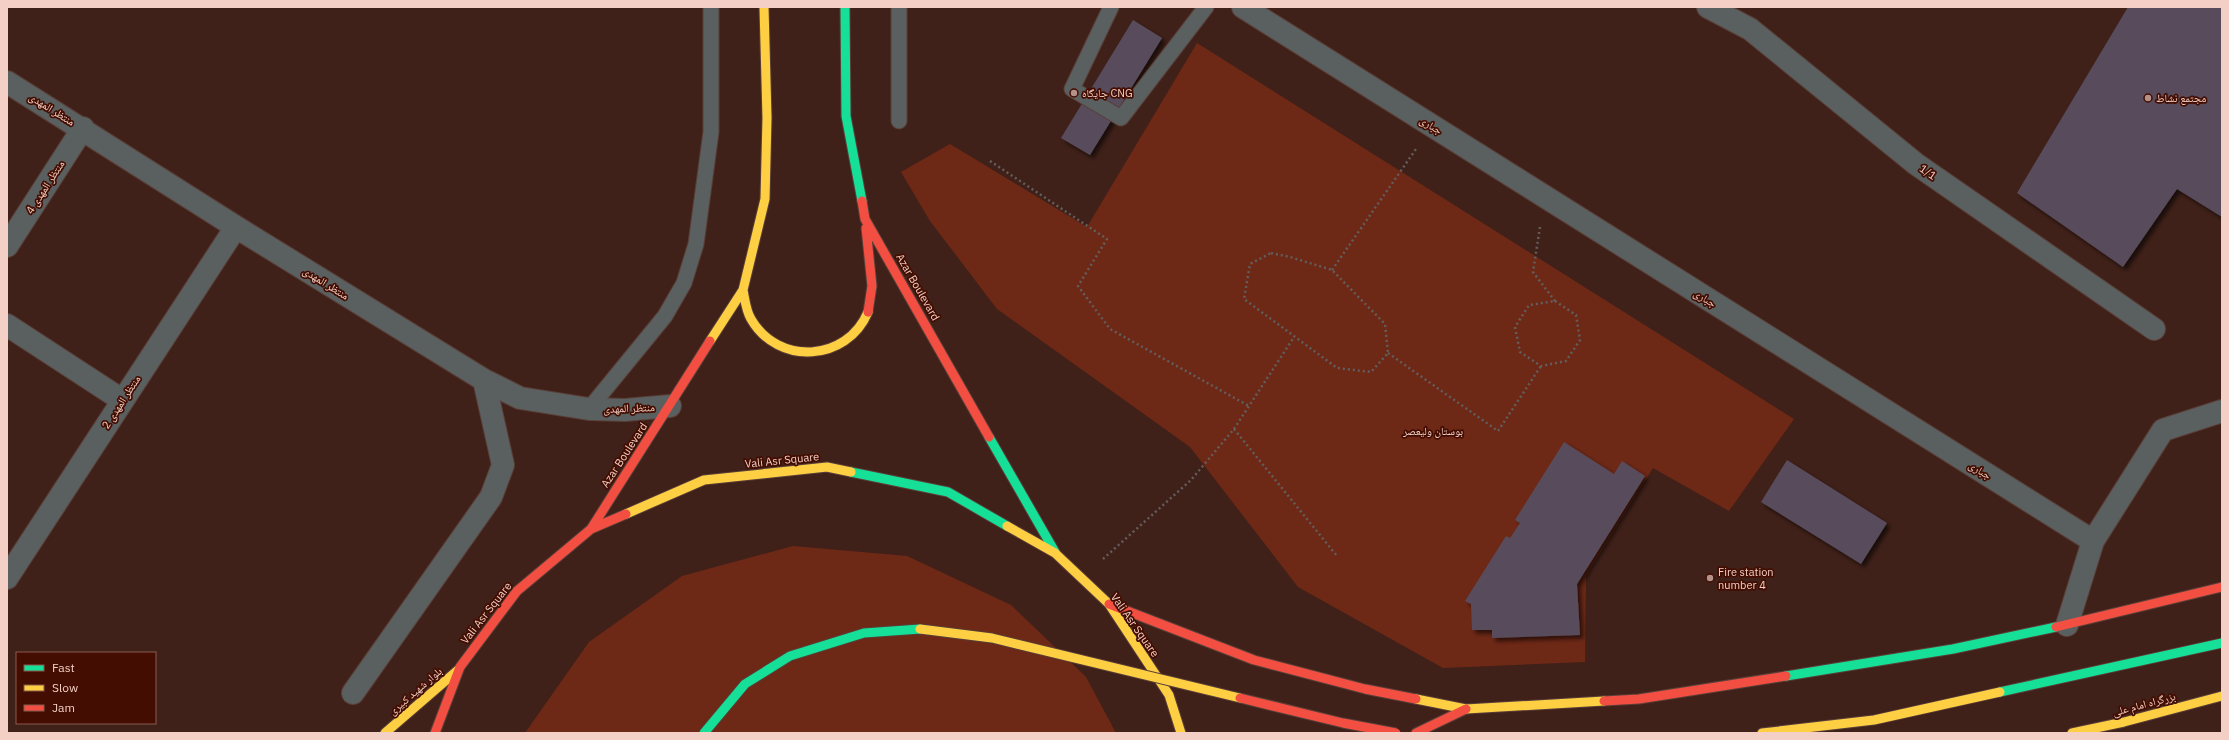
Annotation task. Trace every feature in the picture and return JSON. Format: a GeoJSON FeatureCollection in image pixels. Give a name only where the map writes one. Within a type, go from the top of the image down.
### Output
{"type":"FeatureCollection","features":[{"type":"Feature","properties":{"kind":"main road","name":"Azar Boulevard"},"geometry":{"type":"LineString","coordinates":[[591,529],[743,290],[765,199],[767,118],[764,7]]}},
{"type":"Feature","properties":{"kind":"main road","name":"Azar Boulevard"},"geometry":{"type":"LineString","coordinates":[[845,7],[846,116],[865,219],[1055,553]]}},
{"type":"Feature","properties":{"kind":"main road"},"geometry":{"type":"LineString","coordinates":[[743,290],[750,318],[768,340],[787,350],[794,352],[822,353],[848,340],[866,318],[872,290],[865,219]]}},
{"type":"Feature","properties":{"kind":"main road","name":"Vali Asr Square"},"geometry":{"type":"LineString","coordinates":[[435,733],[460,667],[517,591],[591,529],[704,480],[827,468],[948,492],[1055,553],[1109,604],[1169,695],[1181,733]]}},
{"type":"Feature","properties":{"kind":"main road"},"geometry":{"type":"LineString","coordinates":[[1109,604],[1254,660],[1365,689],[1466,709],[1639,699],[1954,649],[2067,625],[2222,587]]}},
{"type":"Feature","properties":{"kind":"main road"},"geometry":{"type":"LineString","coordinates":[[704,733],[745,684],[790,656],[864,632],[926,628],[992,638],[1343,723],[1396,733]]}},
{"type":"Feature","properties":{"kind":"main road"},"geometry":{"type":"LineString","coordinates":[[1762,733],[1874,720],[2222,643]]}},
{"type":"Feature","properties":{"kind":"main road","name":"بلوار شهید کبیری"},"geometry":{"type":"LineString","coordinates":[[385,733],[460,667]]}},
{"type":"Feature","properties":{"kind":"main road","name":"بزرگراه امام علی"},"geometry":{"type":"LineString","coordinates":[[2072,733],[2124,722],[2222,696]]}},
{"type":"Feature","properties":{"kind":"main road"},"geometry":{"type":"LineString","coordinates":[[1416,733],[1466,709]]}},
{"type":"Feature","properties":{"kind":"street","name":"جباری"},"geometry":{"type":"LineString","coordinates":[[1243,7],[2093,541]]}},
{"type":"Feature","properties":{"kind":"street","name":"1/1"},"geometry":{"type":"LineString","coordinates":[[1708,7],[1750,29],[1916,164],[2154,330]]}},
{"type":"Feature","properties":{"kind":"street","name":"منتظر المهدی"},"geometry":{"type":"LineString","coordinates":[[7,82],[83,128],[236,227],[484,380],[520,398],[589,409],[624,410],[670,406]]}},
{"type":"Feature","properties":{"kind":"street","name":"منتظر المهدی 4"},"geometry":{"type":"LineString","coordinates":[[7,246],[83,128]]}},
{"type":"Feature","properties":{"kind":"street","name":"منتظر المهدی 2"},"geometry":{"type":"LineString","coordinates":[[7,578],[236,227]]}},
{"type":"Feature","properties":{"kind":"street"},"geometry":{"type":"LineString","coordinates":[[7,325],[122,400]]}},
{"type":"Feature","properties":{"kind":"street"},"geometry":{"type":"LineString","coordinates":[[353,693],[491,497],[503,465],[484,380]]}},
{"type":"Feature","properties":{"kind":"street"},"geometry":{"type":"LineString","coordinates":[[2067,625],[2093,541],[2163,430],[2222,411]]}},
{"type":"Feature","properties":{"kind":"lane"},"geometry":{"type":"LineString","coordinates":[[589,409],[665,316],[684,283],[696,244],[710,132],[711,7]]}},
{"type":"Feature","properties":{"kind":"lane"},"geometry":{"type":"LineString","coordinates":[[899,121],[900,7]]}},
{"type":"Feature","properties":{"kind":"lane"},"geometry":{"type":"LineString","coordinates":[[1111,7],[1072,89],[1121,118],[1206,7]]}},
{"type":"Feature","properties":{"kind":"path"},"geometry":{"type":"LineString","coordinates":[[1332,270],[1432,126]]}},
{"type":"Feature","properties":{"kind":"path"},"geometry":{"type":"LineString","coordinates":[[990,161],[1107,239],[1078,286],[1110,329],[1250,406]]}},
{"type":"Feature","properties":{"kind":"path"},"geometry":{"type":"LineString","coordinates":[[1545,197],[1533,272],[1554,301],[1576,315],[1580,340],[1566,361],[1541,366],[1520,352],[1515,327],[1529,305],[1554,301]]}},
{"type":"Feature","properties":{"kind":"path"},"geometry":{"type":"LineString","coordinates":[[1271,253],[1290,257],[1332,270],[1385,324],[1388,353],[1371,372],[1337,368],[1294,337],[1244,300],[1250,264],[1271,253]]}},
{"type":"Feature","properties":{"kind":"path"},"geometry":{"type":"LineString","coordinates":[[1082,578],[1191,480],[1234,429],[1294,337]]}},
{"type":"Feature","properties":{"kind":"path"},"geometry":{"type":"LineString","coordinates":[[1388,353],[1498,431],[1541,366]]}},
{"type":"Feature","properties":{"kind":"path"},"geometry":{"type":"LineString","coordinates":[[1234,429],[1337,556]]}},
{"type":"Feature","properties":{"kind":"green space","name":"بوستان ولیعصر"},"geometry":{"type":"Polygon","coordinates":[[[1197,43],[1794,419],[1729,511],[1653,468],[1586,576],[1585,662],[1443,668],[1298,587],[1190,447],[997,309],[930,221],[901,172],[950,144],[1087,227],[1197,43]]]}},
{"type":"Feature","properties":{"kind":"green space"},"geometry":{"type":"Polygon","coordinates":[[[793,546],[907,556],[1011,605],[1086,677],[1116,733],[525,733],[589,642],[682,576],[793,546]]]}},
{"type":"Feature","properties":{"kind":"building","name":"مجتمع نشاط"},"geometry":{"type":"Polygon","coordinates":[[[2128,7],[2222,7],[2222,217],[2177,189],[2123,267],[2017,193],[2128,7]]]}},
{"type":"Feature","properties":{"kind":"building"},"geometry":{"type":"Polygon","coordinates":[[[1133,20],[1162,38],[1090,155],[1061,138],[1133,20]]]}},
{"type":"Feature","properties":{"kind":"building"},"geometry":{"type":"Polygon","coordinates":[[[1564,442],[1614,474],[1622,461],[1645,476],[1577,584],[1580,635],[1492,638],[1492,630],[1472,630],[1471,604],[1465,601],[1506,536],[1510,538],[1520,523],[1515,520],[1564,442]]]}},
{"type":"Feature","properties":{"kind":"building"},"geometry":{"type":"Polygon","coordinates":[[[1787,460],[1887,523],[1861,564],[1761,502],[1787,460]]]}},
{"type":"Feature","properties":{"kind":"traffic: fast"},"geometry":{"type":"LineString","coordinates":[[845,7],[846,116],[862,201]]}},
{"type":"Feature","properties":{"kind":"traffic: fast"},"geometry":{"type":"LineString","coordinates":[[989,437],[1055,552]]}},
{"type":"Feature","properties":{"kind":"traffic: fast"},"geometry":{"type":"LineString","coordinates":[[851,472],[948,492],[1007,526]]}},
{"type":"Feature","properties":{"kind":"traffic: fast"},"geometry":{"type":"LineString","coordinates":[[1786,676],[1953,649],[2056,627]]}},
{"type":"Feature","properties":{"kind":"traffic: fast"},"geometry":{"type":"LineString","coordinates":[[704,733],[745,684],[790,656],[864,633],[920,629]]}},
{"type":"Feature","properties":{"kind":"traffic: fast"},"geometry":{"type":"LineString","coordinates":[[2000,692],[2222,643]]}},
{"type":"Feature","properties":{"kind":"traffic: slow"},"geometry":{"type":"LineString","coordinates":[[710,341],[743,290],[765,199],[767,118],[764,7]]}},
{"type":"Feature","properties":{"kind":"traffic: slow"},"geometry":{"type":"LineString","coordinates":[[743,290],[749,316],[763,334],[778,345],[794,351],[812,352],[829,349],[845,341],[858,329],[868,312]]}},
{"type":"Feature","properties":{"kind":"traffic: slow"},"geometry":{"type":"LineString","coordinates":[[626,514],[704,480],[827,467],[851,472]]}},
{"type":"Feature","properties":{"kind":"traffic: slow"},"geometry":{"type":"LineString","coordinates":[[1007,526],[1055,553],[1109,604],[1169,695],[1181,733]]}},
{"type":"Feature","properties":{"kind":"traffic: slow"},"geometry":{"type":"LineString","coordinates":[[920,629],[992,638],[1240,698]]}},
{"type":"Feature","properties":{"kind":"traffic: slow"},"geometry":{"type":"LineString","coordinates":[[385,733],[458,670]]}},
{"type":"Feature","properties":{"kind":"traffic: slow"},"geometry":{"type":"LineString","coordinates":[[1762,733],[1874,720],[2000,692]]}},
{"type":"Feature","properties":{"kind":"traffic: slow"},"geometry":{"type":"LineString","coordinates":[[2072,733],[2124,722],[2222,696]]}},
{"type":"Feature","properties":{"kind":"traffic: slow"},"geometry":{"type":"LineString","coordinates":[[1416,699],[1466,709],[1604,701]]}},
{"type":"Feature","properties":{"kind":"traffic: jam"},"geometry":{"type":"LineString","coordinates":[[862,201],[865,219],[989,437]]}},
{"type":"Feature","properties":{"kind":"traffic: jam"},"geometry":{"type":"LineString","coordinates":[[866,228],[872,286],[868,312]]}},
{"type":"Feature","properties":{"kind":"traffic: jam"},"geometry":{"type":"LineString","coordinates":[[591,529],[710,341]]}},
{"type":"Feature","properties":{"kind":"traffic: jam"},"geometry":{"type":"LineString","coordinates":[[435,733],[460,667],[517,591],[591,529],[626,514]]}},
{"type":"Feature","properties":{"kind":"traffic: jam"},"geometry":{"type":"LineString","coordinates":[[2056,627],[2222,587]]}},
{"type":"Feature","properties":{"kind":"traffic: jam"},"geometry":{"type":"LineString","coordinates":[[1109,604],[1254,660],[1365,689],[1416,699]]}},
{"type":"Feature","properties":{"kind":"traffic: jam"},"geometry":{"type":"LineString","coordinates":[[1604,701],[1639,699],[1786,676]]}},
{"type":"Feature","properties":{"kind":"traffic: jam"},"geometry":{"type":"LineString","coordinates":[[1240,698],[1343,723],[1396,733]]}},
{"type":"Feature","properties":{"kind":"traffic: jam"},"geometry":{"type":"LineString","coordinates":[[1416,733],[1466,709]]}},
{"type":"Feature","properties":{"kind":"place","name":"جایگاه CNG"},"geometry":{"type":"Point","coordinates":[1074,93]}},
{"type":"Feature","properties":{"kind":"place","name":"مجتمع نشاط"},"geometry":{"type":"Point","coordinates":[2148,98]}},
{"type":"Feature","properties":{"kind":"place","name":"Fire station number 4"},"geometry":{"type":"Point","coordinates":[1710,578]}}]}
